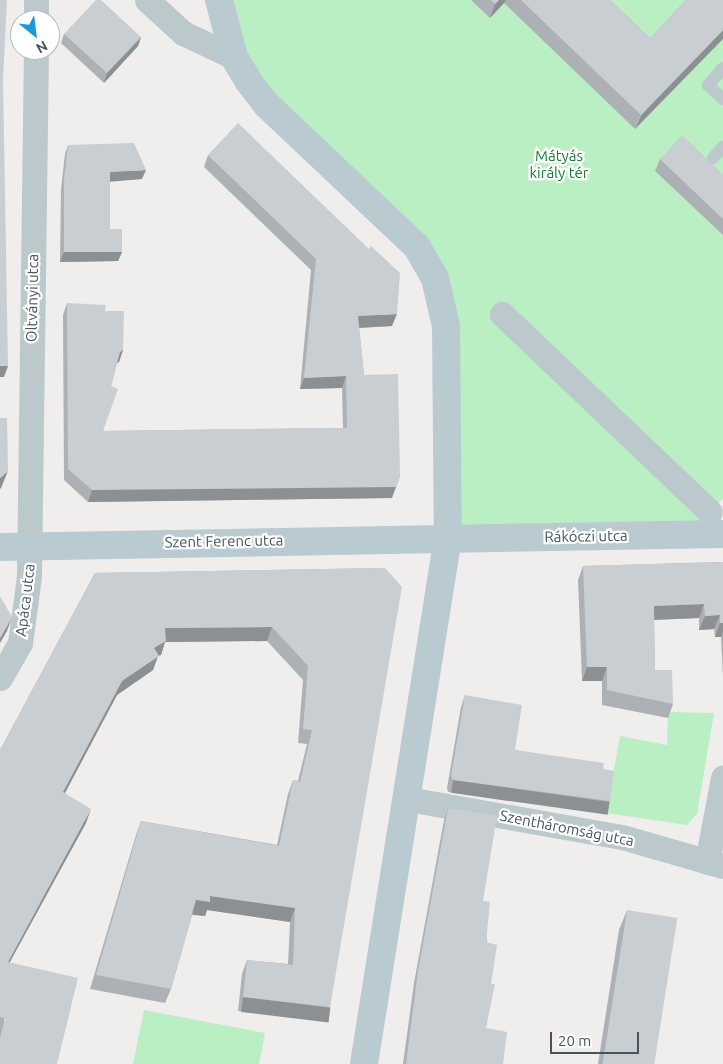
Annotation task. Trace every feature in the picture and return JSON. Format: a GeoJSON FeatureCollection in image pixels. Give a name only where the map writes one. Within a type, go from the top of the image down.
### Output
{"type":"FeatureCollection","features":[{"type":"Feature","properties":{"kind":"street"},"geometry":{"type":"LineString","coordinates":[[147,0],[182,33],[234,57]]}},
{"type":"Feature","properties":{"kind":"street"},"geometry":{"type":"LineString","coordinates":[[219,0],[234,57],[268,105],[417,247],[435,278],[446,326],[448,537],[408,799],[364,1064]]}},
{"type":"Feature","properties":{"kind":"street","name":"Oltványi utca"},"geometry":{"type":"LineString","coordinates":[[30,546],[36,60]]}},
{"type":"Feature","properties":{"kind":"street"},"geometry":{"type":"LineString","coordinates":[[502,314],[716,520]]}},
{"type":"Feature","properties":{"kind":"street","name":"Rákóczi utca"},"geometry":{"type":"LineString","coordinates":[[448,537],[716,520]]}},
{"type":"Feature","properties":{"kind":"street","name":"Szent Ferenc utca"},"geometry":{"type":"LineString","coordinates":[[0,547],[448,537]]}},
{"type":"Feature","properties":{"kind":"street","name":"Apáca utca"},"geometry":{"type":"LineString","coordinates":[[0,678],[20,643],[30,546]]}},
{"type":"Feature","properties":{"kind":"street"},"geometry":{"type":"LineString","coordinates":[[715,864],[723,777]]}},
{"type":"Feature","properties":{"kind":"street","name":"Szentháromság utca"},"geometry":{"type":"LineString","coordinates":[[408,799],[622,837],[715,864]]}},
{"type":"Feature","properties":{"kind":"lane"},"geometry":{"type":"LineString","coordinates":[[723,68],[708,85],[723,99]]}},
{"type":"Feature","properties":{"kind":"lane"},"geometry":{"type":"LineString","coordinates":[[713,158],[723,147]]}},
{"type":"Feature","properties":{"kind":"green space","name":"Mátyás király tér"},"geometry":{"type":"Polygon","coordinates":[[[219,0],[723,0],[723,498],[710,512],[709,534],[448,537],[435,278],[267,105],[219,0]]]}},
{"type":"Feature","properties":{"kind":"green space"},"geometry":{"type":"Polygon","coordinates":[[[668,712],[714,713],[697,814],[687,825],[606,813],[620,736],[667,745],[668,712]]]}},
{"type":"Feature","properties":{"kind":"green space"},"geometry":{"type":"Polygon","coordinates":[[[144,1010],[265,1033],[259,1064],[133,1064],[144,1010]]]}},
{"type":"Feature","properties":{"kind":"building"},"geometry":{"type":"Polygon","coordinates":[[[0,0],[7,0],[3,79],[8,366],[0,366],[0,0]]]}},
{"type":"Feature","properties":{"kind":"building"},"geometry":{"type":"Polygon","coordinates":[[[96,0],[101,0],[141,37],[107,73],[64,34],[96,0]]]}},
{"type":"Feature","properties":{"kind":"building"},"geometry":{"type":"Polygon","coordinates":[[[491,0],[499,0],[495,4],[491,0]]]}},
{"type":"Feature","properties":{"kind":"building"},"geometry":{"type":"Polygon","coordinates":[[[521,0],[610,0],[650,38],[686,0],[723,0],[723,30],[641,115],[521,0]]]}},
{"type":"Feature","properties":{"kind":"building"},"geometry":{"type":"Polygon","coordinates":[[[238,123],[369,249],[371,246],[400,273],[397,314],[358,316],[364,375],[398,374],[400,476],[396,487],[92,490],[68,469],[67,303],[106,305],[105,311],[124,311],[123,350],[120,352],[111,386],[118,389],[103,431],[347,428],[346,376],[304,378],[316,259],[208,155],[238,123]]]}},
{"type":"Feature","properties":{"kind":"building"},"geometry":{"type":"Polygon","coordinates":[[[682,135],[723,174],[723,219],[660,159],[682,135]]]}},
{"type":"Feature","properties":{"kind":"building"},"geometry":{"type":"Polygon","coordinates":[[[134,143],[146,170],[110,172],[110,229],[122,229],[122,252],[64,252],[64,180],[68,145],[134,143]]]}},
{"type":"Feature","properties":{"kind":"building"},"geometry":{"type":"Polygon","coordinates":[[[0,418],[7,418],[8,471],[0,478],[0,418]]]}},
{"type":"Feature","properties":{"kind":"building"},"geometry":{"type":"Polygon","coordinates":[[[723,562],[723,623],[720,623],[720,615],[705,616],[704,604],[654,606],[655,670],[672,670],[673,704],[607,690],[607,667],[587,667],[583,566],[723,562]]]}},
{"type":"Feature","properties":{"kind":"building"},"geometry":{"type":"Polygon","coordinates":[[[385,568],[402,587],[330,1007],[243,997],[247,960],[293,965],[295,908],[210,896],[210,902],[196,900],[171,989],[96,975],[141,821],[279,846],[293,780],[300,782],[312,730],[303,729],[308,666],[272,627],[165,628],[166,641],[154,648],[159,656],[122,681],[63,792],[91,809],[8,962],[78,978],[57,1064],[0,1064],[0,1038],[5,1018],[0,1017],[0,750],[95,573],[385,568]]]}},
{"type":"Feature","properties":{"kind":"building"},"geometry":{"type":"Polygon","coordinates":[[[0,596],[12,617],[0,638],[0,596]]]}},
{"type":"Feature","properties":{"kind":"building"},"geometry":{"type":"Polygon","coordinates":[[[465,695],[522,705],[515,750],[604,763],[603,769],[614,771],[610,801],[453,780],[451,776],[465,695]]]}},
{"type":"Feature","properties":{"kind":"building"},"geometry":{"type":"Polygon","coordinates":[[[448,808],[497,816],[483,901],[490,902],[486,942],[497,945],[491,984],[495,984],[486,1028],[507,1032],[503,1064],[406,1064],[418,971],[448,808]]]}},
{"type":"Feature","properties":{"kind":"building"},"geometry":{"type":"Polygon","coordinates":[[[627,910],[677,918],[654,1064],[603,1064],[627,910]]]}}]}
